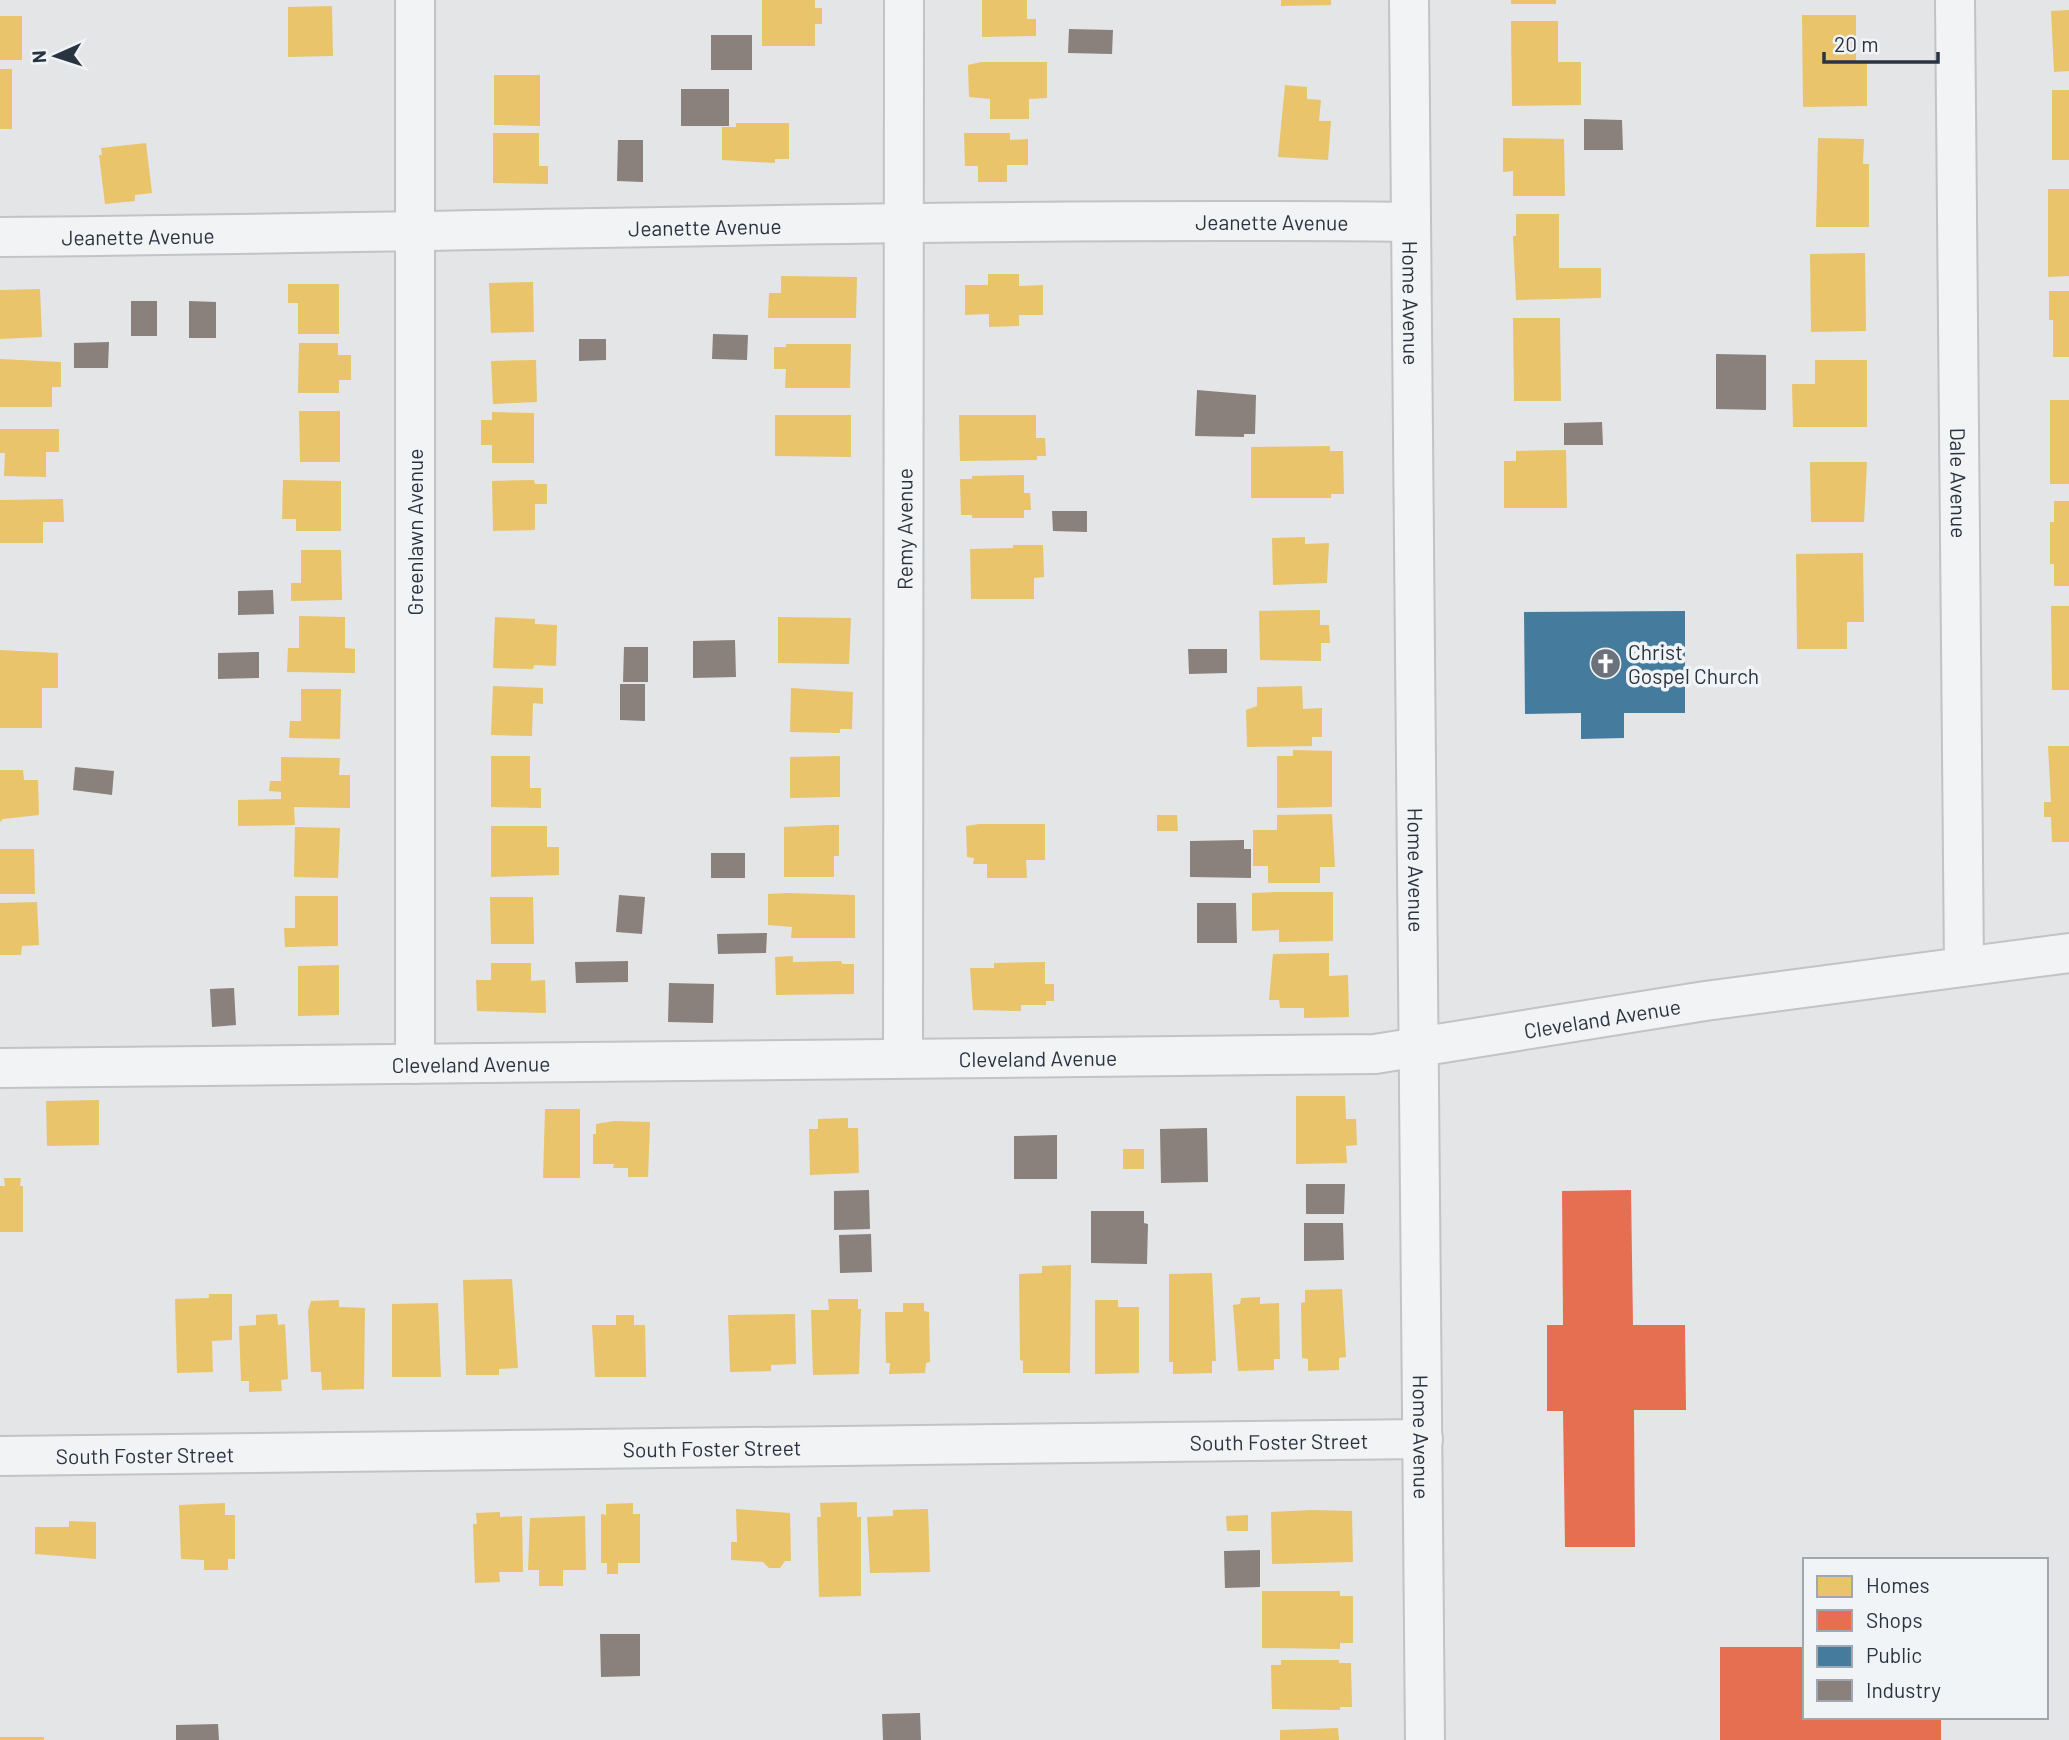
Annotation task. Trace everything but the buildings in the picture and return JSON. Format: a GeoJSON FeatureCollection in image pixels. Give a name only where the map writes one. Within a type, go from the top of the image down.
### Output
{"type":"FeatureCollection","features":[{"type":"Feature","properties":{"kind":"street","name":"Greenlawn Avenue"},"geometry":{"type":"LineString","coordinates":[[415,0],[415,1064]]}},
{"type":"Feature","properties":{"kind":"street","name":"Remy Avenue"},"geometry":{"type":"LineString","coordinates":[[903,1057],[906,222],[904,0]]}},
{"type":"Feature","properties":{"kind":"street","name":"Home Avenue"},"geometry":{"type":"LineString","coordinates":[[1409,0],[1425,1740]]}},
{"type":"Feature","properties":{"kind":"street","name":"Dale Avenue"},"geometry":{"type":"LineString","coordinates":[[1955,0],[1964,966]]}},
{"type":"Feature","properties":{"kind":"street","name":"Jeanette Avenue"},"geometry":{"type":"LineString","coordinates":[[0,237],[414,233],[906,222],[1410,222]]}},
{"type":"Feature","properties":{"kind":"street","name":"Cleveland Avenue"},"geometry":{"type":"LineString","coordinates":[[0,1068],[1362,1054],[1705,1001],[2069,953]]}},
{"type":"Feature","properties":{"kind":"street","name":"South Foster Street"},"geometry":{"type":"LineString","coordinates":[[0,1456],[1423,1440]]}},
{"type":"Feature","properties":{"kind":"place","name":"Christ Gospel Church"},"geometry":{"type":"Point","coordinates":[1605,663]}}]}
